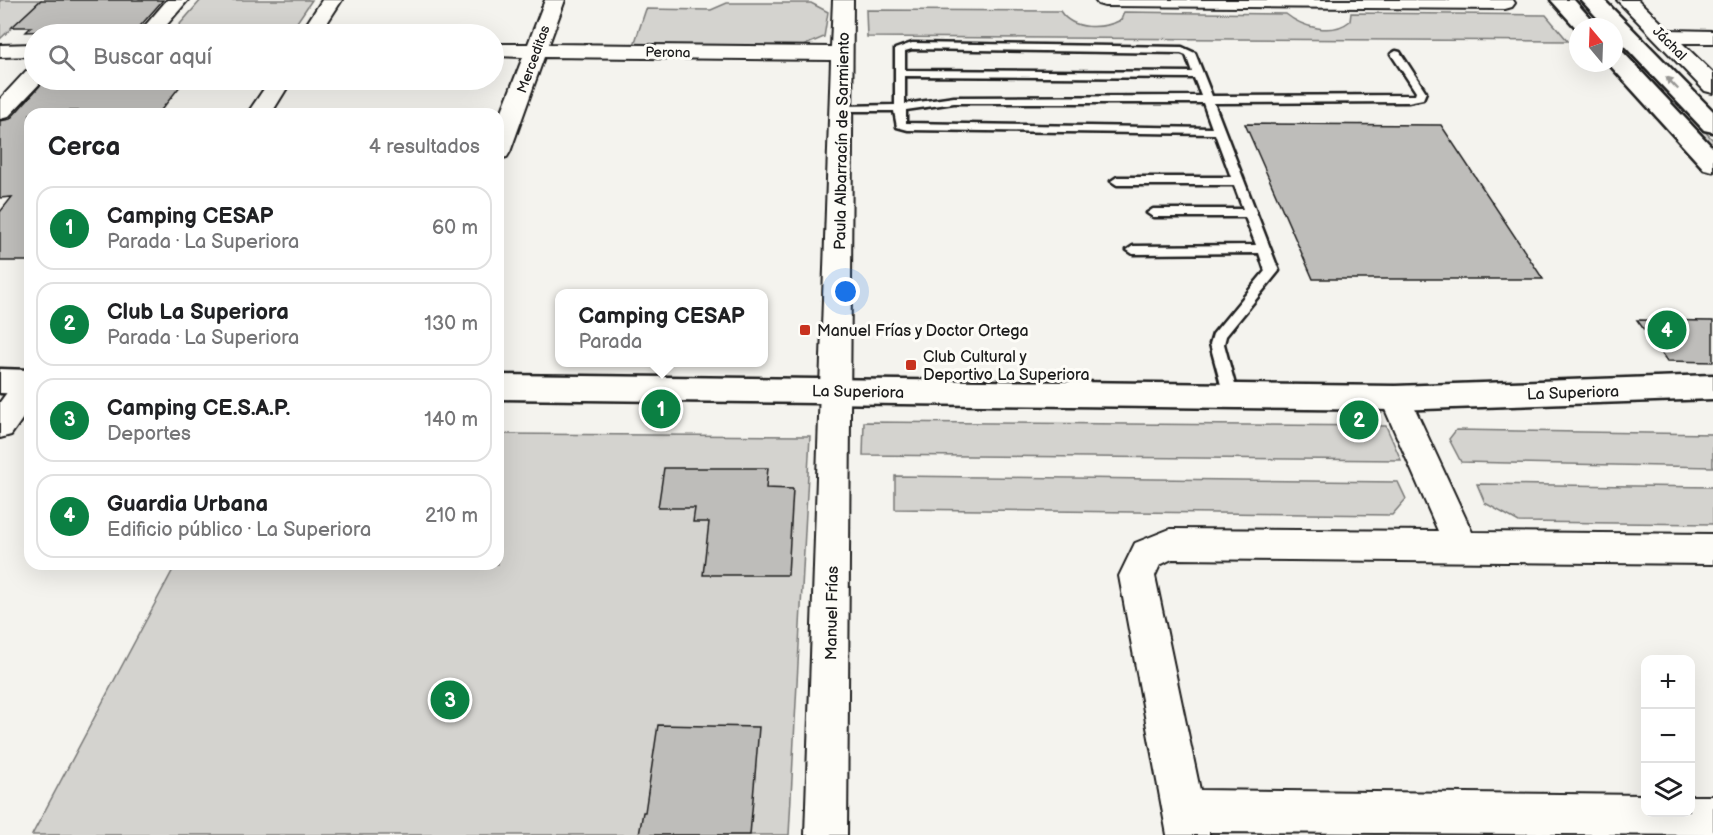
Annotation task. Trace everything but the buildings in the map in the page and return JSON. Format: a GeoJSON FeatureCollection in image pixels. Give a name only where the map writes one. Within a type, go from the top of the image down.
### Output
{"type":"FeatureCollection","features":[{"type":"Feature","properties":{"kind":"main road"},"geometry":{"type":"LineString","coordinates":[[1562,0],[1579,18]]}},
{"type":"Feature","properties":{"kind":"main road"},"geometry":{"type":"LineString","coordinates":[[1592,0],[1713,125]]}},
{"type":"Feature","properties":{"kind":"main road"},"geometry":{"type":"LineString","coordinates":[[1623,66],[1713,163]]}},
{"type":"Feature","properties":{"kind":"main road"},"geometry":{"type":"LineString","coordinates":[[0,381],[24,383]]}},
{"type":"Feature","properties":{"kind":"main road","name":"La Superiora"},"geometry":{"type":"LineString","coordinates":[[504,387],[1395,398],[1713,387]]}},
{"type":"Feature","properties":{"kind":"main road","name":"La Superiora"},"geometry":{"type":"LineString","coordinates":[[1434,397],[1713,405]]}},
{"type":"Feature","properties":{"kind":"street"},"geometry":{"type":"LineString","coordinates":[[157,24],[178,0]]}},
{"type":"Feature","properties":{"kind":"street"},"geometry":{"type":"LineString","coordinates":[[316,24],[332,0]]}},
{"type":"Feature","properties":{"kind":"street","name":"Merceditas"},"geometry":{"type":"LineString","coordinates":[[504,136],[555,0]]}},
{"type":"Feature","properties":{"kind":"street","name":"Paula Albarracín de Sarmiento"},"geometry":{"type":"LineString","coordinates":[[836,391],[843,0]]}},
{"type":"Feature","properties":{"kind":"street"},"geometry":{"type":"LineString","coordinates":[[1105,0],[1504,3]]}},
{"type":"Feature","properties":{"kind":"street","name":"Jáchal"},"geometry":{"type":"LineString","coordinates":[[1627,0],[1713,86]]}},
{"type":"Feature","properties":{"kind":"street"},"geometry":{"type":"LineString","coordinates":[[1663,36],[1713,37]]}},
{"type":"Feature","properties":{"kind":"street"},"geometry":{"type":"LineString","coordinates":[[0,51],[24,50]]}},
{"type":"Feature","properties":{"kind":"street","name":"Perona"},"geometry":{"type":"LineString","coordinates":[[504,50],[842,54]]}},
{"type":"Feature","properties":{"kind":"street"},"geometry":{"type":"LineString","coordinates":[[0,112],[24,87]]}},
{"type":"Feature","properties":{"kind":"street"},"geometry":{"type":"LineString","coordinates":[[263,108],[275,90]]}},
{"type":"Feature","properties":{"kind":"street","name":"Manuel Frías"},"geometry":{"type":"LineString","coordinates":[[826,835],[836,391]]}},
{"type":"Feature","properties":{"kind":"street"},"geometry":{"type":"LineString","coordinates":[[0,426],[24,392]]}},
{"type":"Feature","properties":{"kind":"street"},"geometry":{"type":"LineString","coordinates":[[1395,398],[1462,547]]}},
{"type":"Feature","properties":{"kind":"street"},"geometry":{"type":"LineString","coordinates":[[0,426],[24,426]]}},
{"type":"Feature","properties":{"kind":"street"},"geometry":{"type":"LineString","coordinates":[[1713,549],[1170,544],[1147,554],[1137,576],[1186,823],[1713,817]]}},
{"type":"Feature","properties":{"kind":"lane"},"geometry":{"type":"LineString","coordinates":[[1219,131],[908,128],[901,124],[900,49],[912,46],[1182,50],[1190,53],[1272,271],[1220,334],[1217,344],[1231,396]]}},
{"type":"Feature","properties":{"kind":"lane"},"geometry":{"type":"LineString","coordinates":[[842,109],[900,108],[954,100],[1408,99],[1419,97],[1421,92],[1396,54]]}},
{"type":"Feature","properties":{"kind":"lane"},"geometry":{"type":"LineString","coordinates":[[900,74],[1198,75]]}},
{"type":"Feature","properties":{"kind":"lane"},"geometry":{"type":"LineString","coordinates":[[1117,181],[1238,181]]}},
{"type":"Feature","properties":{"kind":"lane"},"geometry":{"type":"LineString","coordinates":[[1153,213],[1250,213]]}},
{"type":"Feature","properties":{"kind":"lane"},"geometry":{"type":"LineString","coordinates":[[1133,250],[1264,249]]}},
{"type":"Feature","properties":{"kind":"shaded area"},"geometry":{"type":"Polygon","coordinates":[[[0,0],[41,0],[0,39],[0,0]]]}},
{"type":"Feature","properties":{"kind":"shaded area"},"geometry":{"type":"Polygon","coordinates":[[[201,0],[312,0],[296,24],[180,24],[201,0]]]}},
{"type":"Feature","properties":{"kind":"shaded area"},"geometry":{"type":"Polygon","coordinates":[[[727,3],[811,3],[828,12],[824,37],[803,46],[634,45],[646,9],[711,10],[727,3]]]}},
{"type":"Feature","properties":{"kind":"shaded area"},"geometry":{"type":"Polygon","coordinates":[[[866,10],[1060,11],[1072,22],[1089,26],[1114,23],[1121,20],[1124,12],[1286,14],[1300,23],[1326,29],[1343,26],[1350,21],[1351,13],[1546,15],[1568,41],[867,37],[866,10]]]}},
{"type":"Feature","properties":{"kind":"shaded area"},"geometry":{"type":"Polygon","coordinates":[[[1623,45],[1713,140],[1713,147],[1623,52],[1623,45]]]}},
{"type":"Feature","properties":{"kind":"shaded area"},"geometry":{"type":"Polygon","coordinates":[[[864,422],[1386,426],[1401,460],[863,455],[864,422]]]}},
{"type":"Feature","properties":{"kind":"shaded area"},"geometry":{"type":"Polygon","coordinates":[[[1456,430],[1713,434],[1713,467],[1461,462],[1449,439],[1456,430]]]}},
{"type":"Feature","properties":{"kind":"shaded area"},"geometry":{"type":"Polygon","coordinates":[[[504,434],[810,436],[789,835],[32,835],[173,570],[504,570],[504,434]]]}},
{"type":"Feature","properties":{"kind":"shaded area"},"geometry":{"type":"Polygon","coordinates":[[[895,476],[1398,482],[1406,499],[1392,515],[895,509],[895,476]]]}},
{"type":"Feature","properties":{"kind":"shaded area"},"geometry":{"type":"Polygon","coordinates":[[[1477,484],[1713,487],[1713,524],[1519,522],[1485,503],[1477,484]]]}},
{"type":"Feature","properties":{"kind":"place","name":"Manuel Frías y Doctor Ortega"},"geometry":{"type":"Point","coordinates":[805,330]}},
{"type":"Feature","properties":{"kind":"place","name":"Guardia Urbana"},"geometry":{"type":"Point","coordinates":[1667,330]}},
{"type":"Feature","properties":{"kind":"place","name":"Club Cultural y Deportivo La Superiora"},"geometry":{"type":"Point","coordinates":[911,365]}},
{"type":"Feature","properties":{"kind":"place","name":"Camping CESAP"},"geometry":{"type":"Point","coordinates":[661,409]}},
{"type":"Feature","properties":{"kind":"place","name":"Club La Superiora"},"geometry":{"type":"Point","coordinates":[1359,420]}},
{"type":"Feature","properties":{"kind":"place","name":"Camping CE.S.A.P."},"geometry":{"type":"Point","coordinates":[450,700]}}]}
